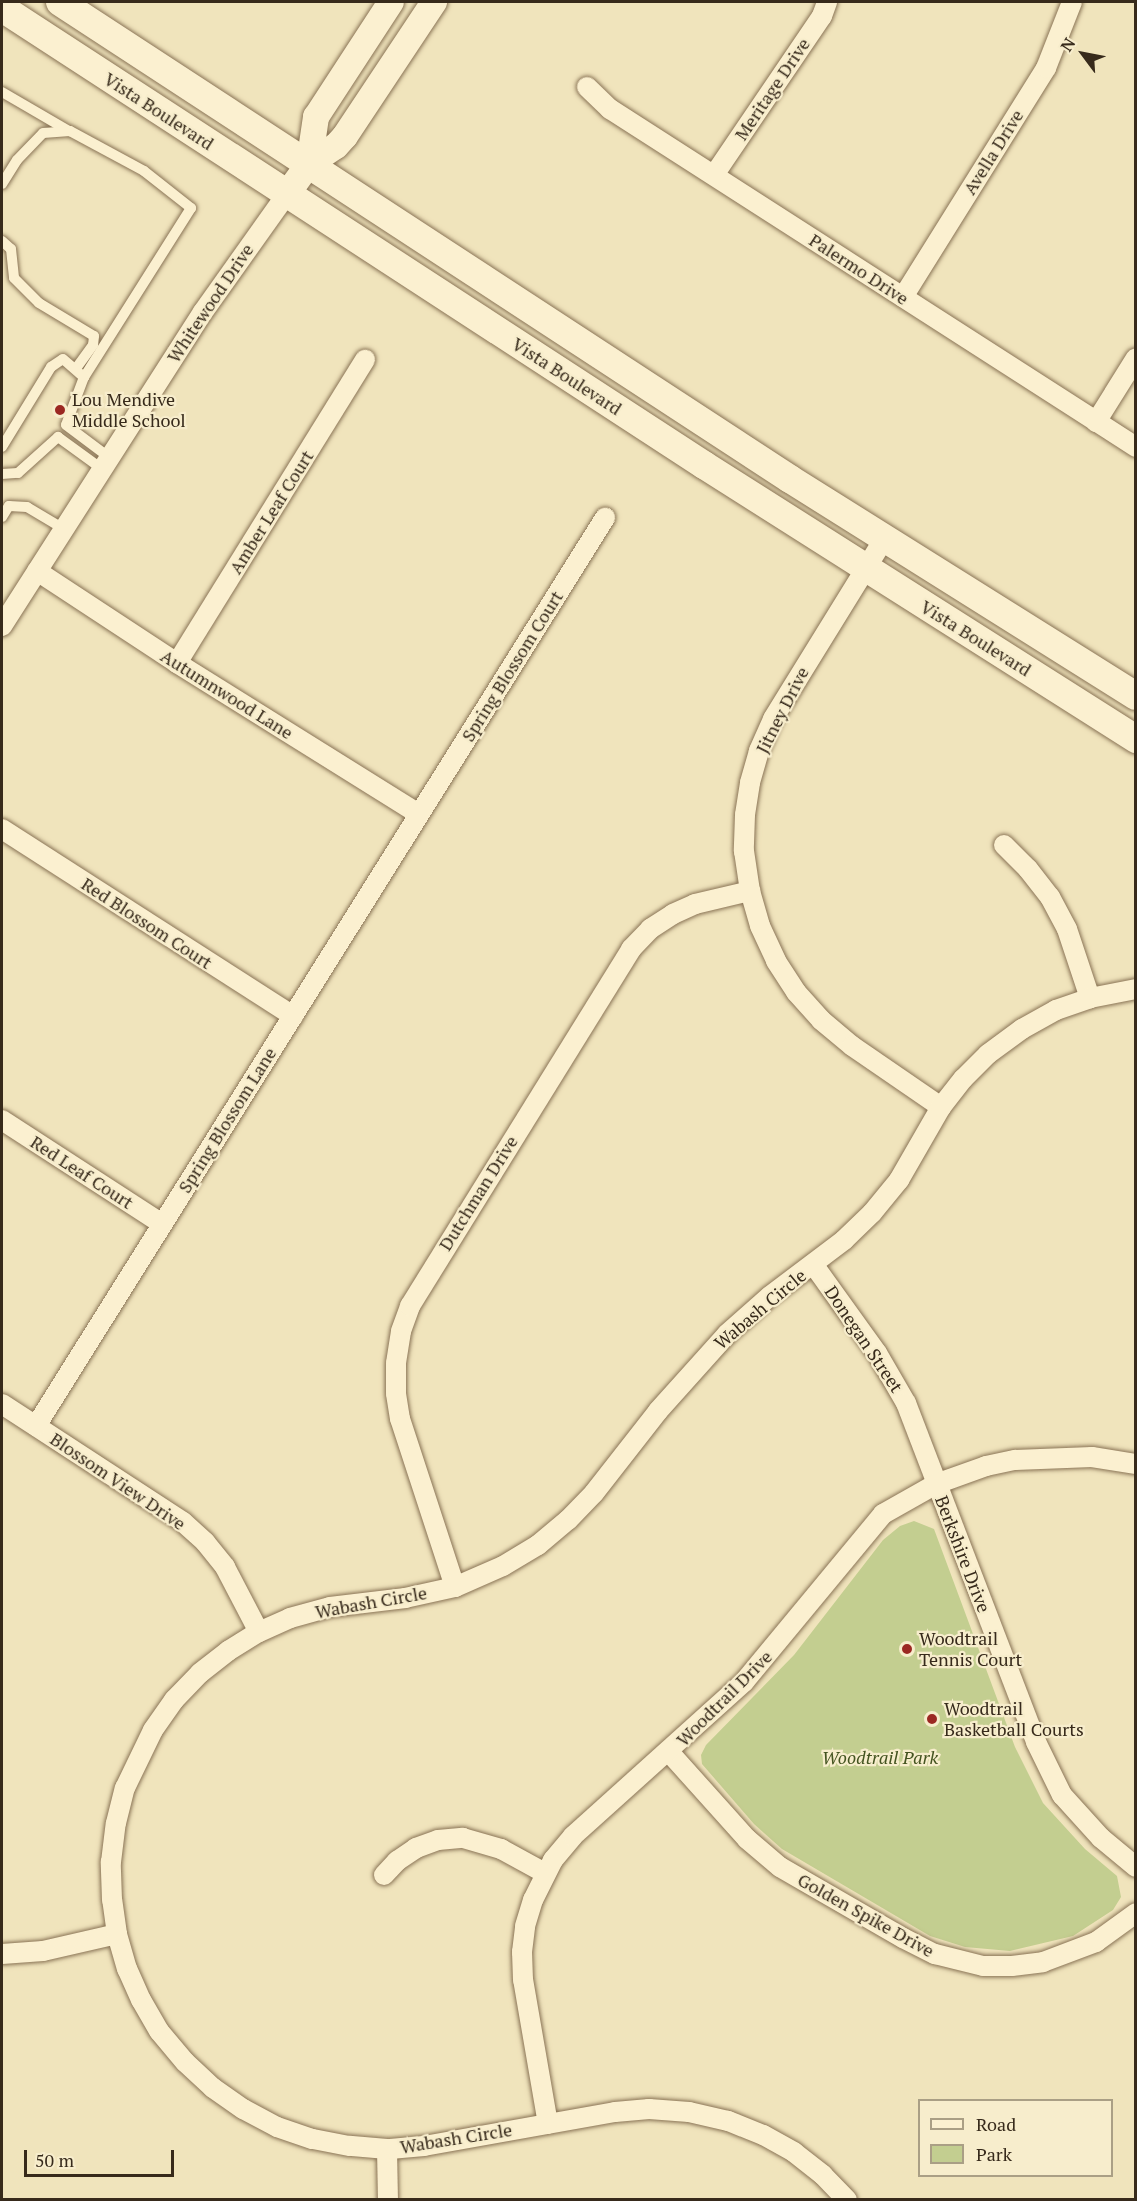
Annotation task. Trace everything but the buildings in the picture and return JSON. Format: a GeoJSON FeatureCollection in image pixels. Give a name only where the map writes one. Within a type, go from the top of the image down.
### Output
{"type":"FeatureCollection","features":[{"type":"Feature","properties":{"kind":"main road","name":"Vista Boulevard"},"geometry":{"type":"LineString","coordinates":[[60,2],[884,539],[1136,696]]}},
{"type":"Feature","properties":{"kind":"main road","name":"Vista Boulevard"},"geometry":{"type":"LineString","coordinates":[[2,8],[865,568],[1136,739]]}},
{"type":"Feature","properties":{"kind":"street"},"geometry":{"type":"LineString","coordinates":[[309,164],[316,117],[392,2]]}},
{"type":"Feature","properties":{"kind":"street"},"geometry":{"type":"LineString","coordinates":[[287,194],[309,164],[336,146],[345,136],[434,2]]}},
{"type":"Feature","properties":{"kind":"street","name":"Meritage Drive"},"geometry":{"type":"LineString","coordinates":[[714,175],[822,16],[827,2]]}},
{"type":"Feature","properties":{"kind":"street","name":"Avella Drive"},"geometry":{"type":"LineString","coordinates":[[903,297],[1046,68],[1072,2]]}},
{"type":"Feature","properties":{"kind":"street","name":"Palermo Drive"},"geometry":{"type":"LineString","coordinates":[[587,87],[610,109],[1136,447]]}},
{"type":"Feature","properties":{"kind":"street","name":"Whitewood Drive"},"geometry":{"type":"LineString","coordinates":[[2,626],[203,312],[266,219],[287,194]]}},
{"type":"Feature","properties":{"kind":"street"},"geometry":{"type":"LineString","coordinates":[[1096,422],[1136,358]]}},
{"type":"Feature","properties":{"kind":"street","name":"Amber Leaf Court"},"geometry":{"type":"LineString","coordinates":[[177,663],[365,360]]}},
{"type":"Feature","properties":{"kind":"street","name":"Spring Blossom Court"},"geometry":{"type":"LineString","coordinates":[[419,814],[605,518]]}},
{"type":"Feature","properties":{"kind":"street","name":"Jitney Drive"},"geometry":{"type":"LineString","coordinates":[[884,539],[787,693],[759,751],[745,815],[744,850],[750,891],[760,926],[776,961],[796,992],[820,1020],[852,1047],[942,1107]]}},
{"type":"Feature","properties":{"kind":"street","name":"Autumnwood Lane"},"geometry":{"type":"LineString","coordinates":[[37,571],[177,663],[419,814]]}},
{"type":"Feature","properties":{"kind":"street","name":"Spring Blossom Lane"},"geometry":{"type":"LineString","coordinates":[[36,1426],[419,814]]}},
{"type":"Feature","properties":{"kind":"street","name":"Red Blossom Court"},"geometry":{"type":"LineString","coordinates":[[2,829],[292,1016]]}},
{"type":"Feature","properties":{"kind":"street"},"geometry":{"type":"LineString","coordinates":[[1004,845],[1028,869],[1050,897],[1067,929],[1090,998]]}},
{"type":"Feature","properties":{"kind":"street","name":"Dutchman Drive"},"geometry":{"type":"LineString","coordinates":[[455,1587],[400,1419],[397,1401],[396,1363],[401,1331],[410,1306],[631,949],[650,930],[673,914],[696,904],[750,891]]}},
{"type":"Feature","properties":{"kind":"street","name":"Wabash Circle"},"geometry":{"type":"LineString","coordinates":[[847,2199],[823,2175],[794,2152],[763,2135],[728,2121],[689,2112],[649,2109],[615,2112],[423,2146],[387,2149],[349,2146],[303,2136],[277,2127],[243,2109],[213,2088],[185,2062],[159,2031],[141,2000],[127,1969],[117,1934],[112,1900],[111,1862],[116,1823],[137,1759],[153,1730],[174,1700],[200,1673],[228,1651],[290,1618],[330,1607],[405,1598],[455,1587],[503,1566],[538,1545],[568,1520],[594,1493],[689,1374],[736,1326],[844,1240],[872,1213],[899,1180],[942,1107],[963,1079],[988,1054],[1014,1035],[1056,1010],[1090,998],[1136,989]]}},
{"type":"Feature","properties":{"kind":"street","name":"Red Leaf Court"},"geometry":{"type":"LineString","coordinates":[[2,1120],[162,1224]]}},
{"type":"Feature","properties":{"kind":"street","name":"Donegan Street"},"geometry":{"type":"LineString","coordinates":[[813,1264],[877,1353],[906,1403],[936,1484]]}},
{"type":"Feature","properties":{"kind":"street","name":"Blossom View Drive"},"geometry":{"type":"LineString","coordinates":[[2,1404],[183,1522],[205,1542],[225,1567],[260,1632]]}},
{"type":"Feature","properties":{"kind":"street","name":"Woodtrail Drive"},"geometry":{"type":"LineString","coordinates":[[548,2124],[523,1980],[522,1952],[525,1926],[545,1873],[573,1836],[669,1752],[761,1665],[870,1527],[883,1514],[936,1484],[986,1466],[1015,1460],[1092,1457],[1136,1464]]}},
{"type":"Feature","properties":{"kind":"street","name":"Berkshire Drive"},"geometry":{"type":"LineString","coordinates":[[936,1484],[1036,1743],[1062,1795],[1101,1838],[1136,1868]]}},
{"type":"Feature","properties":{"kind":"street","name":"Golden Spike Drive"},"geometry":{"type":"LineString","coordinates":[[669,1752],[747,1839],[780,1867],[935,1954],[991,1966],[1042,1962],[1096,1942],[1136,1913]]}},
{"type":"Feature","properties":{"kind":"street"},"geometry":{"type":"LineString","coordinates":[[384,1875],[397,1861],[416,1848],[438,1840],[463,1838],[501,1849],[545,1873]]}},
{"type":"Feature","properties":{"kind":"street"},"geometry":{"type":"LineString","coordinates":[[2,1954],[43,1951],[117,1934]]}},
{"type":"Feature","properties":{"kind":"street"},"geometry":{"type":"LineString","coordinates":[[387,2149],[388,2199]]}},
{"type":"Feature","properties":{"kind":"lane"},"geometry":{"type":"LineString","coordinates":[[2,92],[144,171],[191,208],[84,377],[66,425],[58,437],[18,473],[2,474]]}},
{"type":"Feature","properties":{"kind":"lane"},"geometry":{"type":"LineString","coordinates":[[2,184],[17,160],[43,133],[70,131]]}},
{"type":"Feature","properties":{"kind":"lane"},"geometry":{"type":"LineString","coordinates":[[2,241],[11,249],[14,278],[39,303],[94,336],[93,345],[76,368]]}},
{"type":"Feature","properties":{"kind":"lane"},"geometry":{"type":"LineString","coordinates":[[2,447],[51,367],[63,359],[84,377]]}},
{"type":"Feature","properties":{"kind":"lane"},"geometry":{"type":"LineString","coordinates":[[66,425],[106,463]]}},
{"type":"Feature","properties":{"kind":"lane"},"geometry":{"type":"LineString","coordinates":[[58,437],[106,463]]}},
{"type":"Feature","properties":{"kind":"lane"},"geometry":{"type":"LineString","coordinates":[[2,517],[9,506],[27,507],[64,529]]}},
{"type":"Feature","properties":{"kind":"green space","name":"Woodtrail Park"},"geometry":{"type":"Polygon","coordinates":[[[914,1521],[934,1529],[1015,1747],[1043,1803],[1085,1849],[1117,1876],[1121,1897],[1113,1910],[1073,1936],[1010,1951],[965,1947],[930,1936],[782,1849],[754,1824],[702,1764],[701,1755],[706,1745],[794,1655],[883,1540],[900,1526],[914,1521]]]}},
{"type":"Feature","properties":{"kind":"place","name":"Lou Mendive Middle School"},"geometry":{"type":"Point","coordinates":[60,410]}},
{"type":"Feature","properties":{"kind":"place","name":"Woodtrail Tennis Court"},"geometry":{"type":"Point","coordinates":[907,1649]}},
{"type":"Feature","properties":{"kind":"place","name":"Woodtrail Basketball Courts"},"geometry":{"type":"Point","coordinates":[932,1719]}}]}
